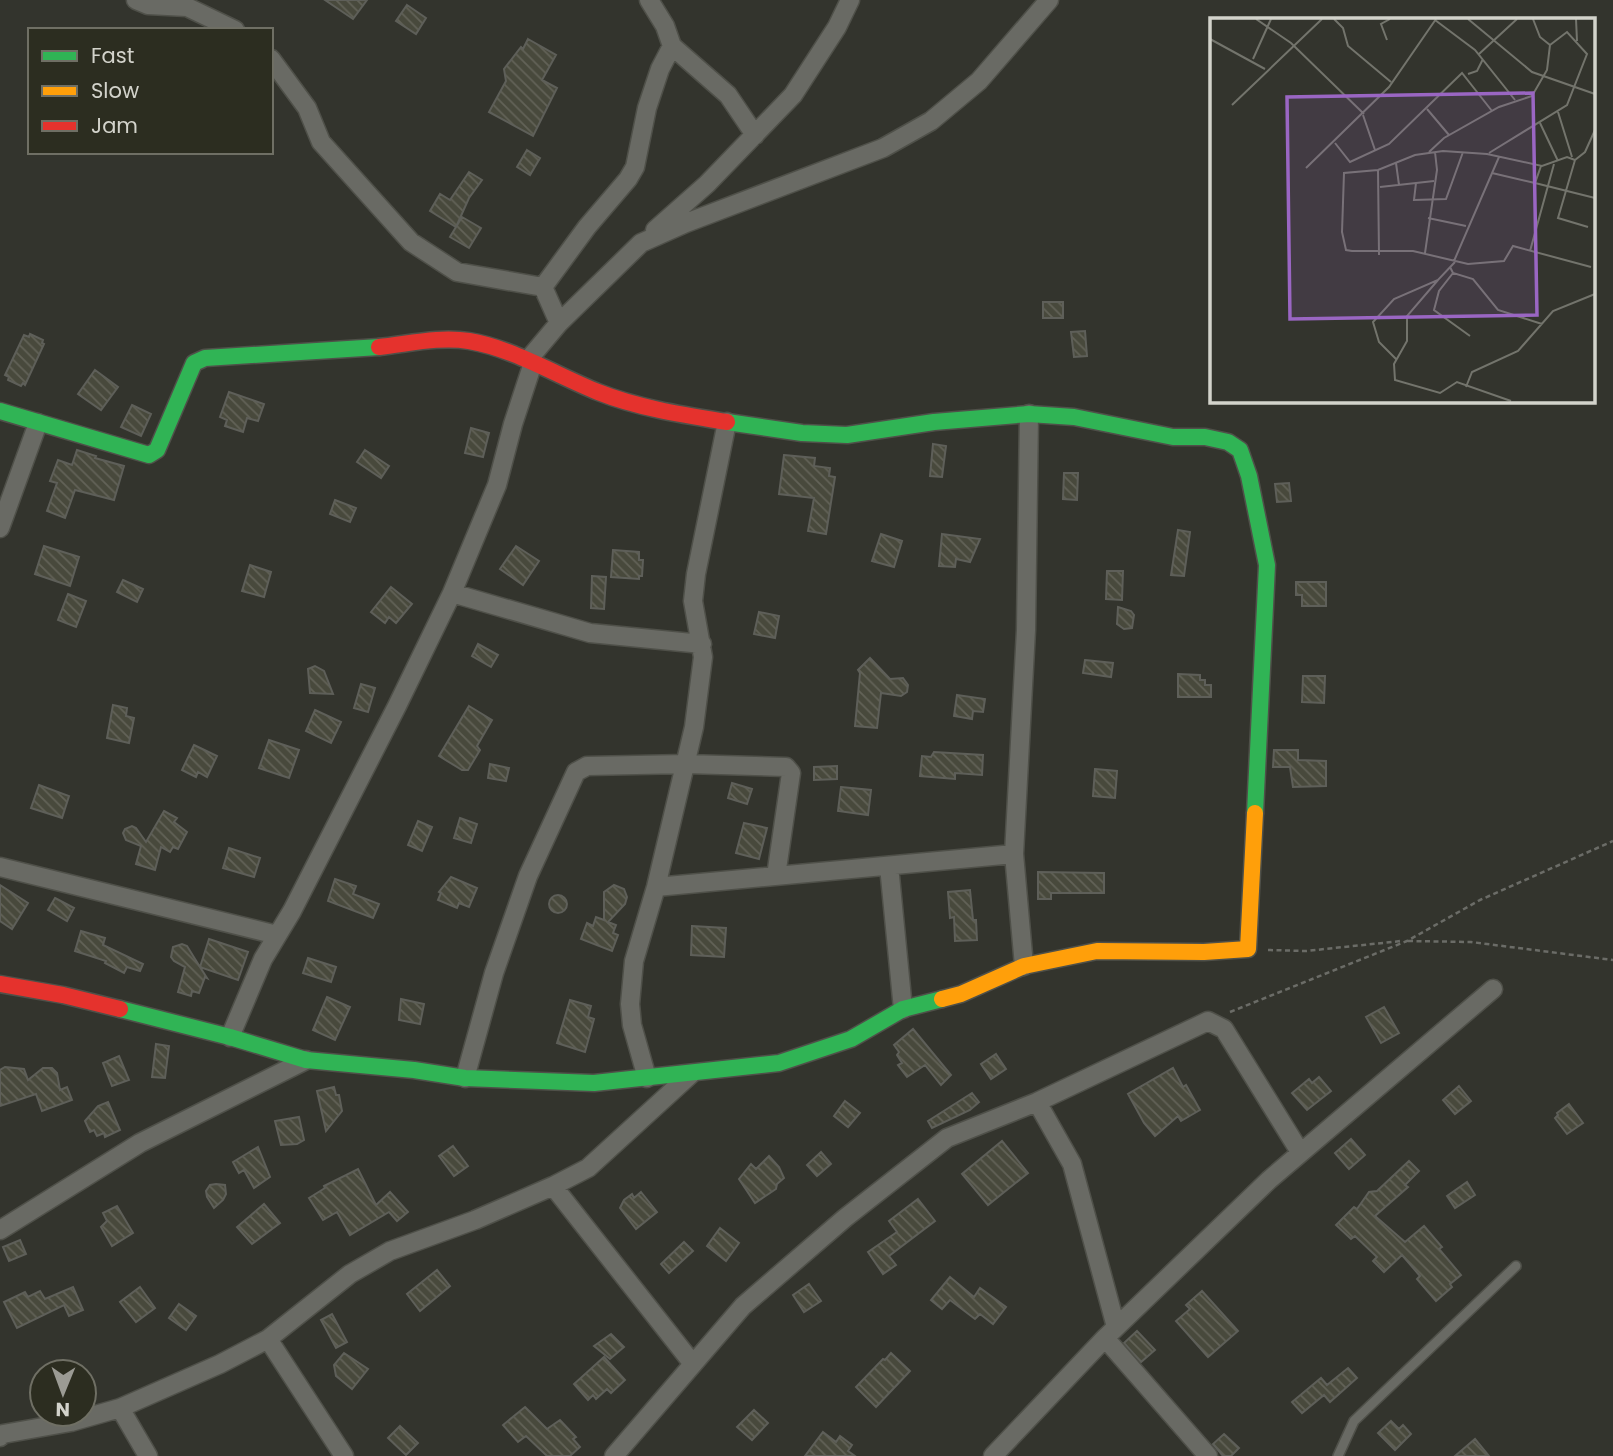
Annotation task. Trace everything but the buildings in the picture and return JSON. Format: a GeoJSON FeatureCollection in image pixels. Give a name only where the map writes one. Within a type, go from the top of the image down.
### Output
{"type":"FeatureCollection","features":[{"type":"Feature","properties":{"kind":"street"},"geometry":{"type":"LineString","coordinates":[[136,0],[148,5],[187,7],[231,28]]}},
{"type":"Feature","properties":{"kind":"street"},"geometry":{"type":"LineString","coordinates":[[649,0],[665,26],[672,46],[728,95],[755,135]]}},
{"type":"Feature","properties":{"kind":"street"},"geometry":{"type":"LineString","coordinates":[[230,1037],[263,959],[385,731],[452,593],[497,485],[531,361],[559,323],[640,243],[708,184],[793,95],[850,0]]}},
{"type":"Feature","properties":{"kind":"street"},"geometry":{"type":"LineString","coordinates":[[640,243],[883,148],[931,121],[979,81],[1049,0]]}},
{"type":"Feature","properties":{"kind":"street"},"geometry":{"type":"LineString","coordinates":[[543,287],[635,167],[647,108],[660,69],[672,46]]}},
{"type":"Feature","properties":{"kind":"street"},"geometry":{"type":"LineString","coordinates":[[273,62],[307,108],[321,142],[411,242],[457,272],[543,287]]}},
{"type":"Feature","properties":{"kind":"street"},"geometry":{"type":"LineString","coordinates":[[543,287],[559,323]]}},
{"type":"Feature","properties":{"kind":"street"},"geometry":{"type":"LineString","coordinates":[[0,411],[149,455],[157,450],[194,363],[205,358],[351,350],[450,340],[471,341],[531,361],[600,393],[677,414],[802,433],[847,435],[934,422],[1029,414],[1074,417],[1173,437],[1205,437],[1228,442],[1240,450],[1249,475],[1267,565],[1248,949],[1097,951],[1024,966],[961,994],[903,1009],[851,1039],[779,1063],[594,1083],[465,1078],[414,1070],[306,1060],[230,1037],[63,995],[0,984]]}},
{"type":"Feature","properties":{"kind":"street"},"geometry":{"type":"LineString","coordinates":[[1024,966],[1014,854],[1026,630],[1029,414]]}},
{"type":"Feature","properties":{"kind":"street"},"geometry":{"type":"LineString","coordinates":[[0,527],[38,422]]}},
{"type":"Feature","properties":{"kind":"street"},"geometry":{"type":"LineString","coordinates":[[647,1078],[632,1025],[630,1004],[634,961],[656,887],[694,727],[703,657],[693,601],[727,422]]}},
{"type":"Feature","properties":{"kind":"street"},"geometry":{"type":"LineString","coordinates":[[452,593],[590,633],[702,645]]}},
{"type":"Feature","properties":{"kind":"street"},"geometry":{"type":"LineString","coordinates":[[465,1078],[494,973],[528,876],[576,772],[587,766],[686,764],[790,769],[776,876]]}},
{"type":"Feature","properties":{"kind":"street"},"geometry":{"type":"LineString","coordinates":[[656,887],[1014,854]]}},
{"type":"Feature","properties":{"kind":"street"},"geometry":{"type":"LineString","coordinates":[[889,866],[903,1009]]}},
{"type":"Feature","properties":{"kind":"street"},"geometry":{"type":"LineString","coordinates":[[0,867],[277,935]]}},
{"type":"Feature","properties":{"kind":"street"},"geometry":{"type":"LineString","coordinates":[[993,1456],[1110,1333],[1300,1152],[1493,989]]}},
{"type":"Feature","properties":{"kind":"street"},"geometry":{"type":"LineString","coordinates":[[614,1456],[743,1306],[845,1218],[947,1138],[1037,1102],[1208,1021],[1224,1029],[1300,1152]]}},
{"type":"Feature","properties":{"kind":"street"},"geometry":{"type":"LineString","coordinates":[[0,1230],[140,1143],[306,1060]]}},
{"type":"Feature","properties":{"kind":"street"},"geometry":{"type":"LineString","coordinates":[[0,1437],[3,1434],[71,1422],[120,1408],[220,1364],[268,1339],[350,1274],[390,1251],[475,1220],[588,1168],[691,1074]]}},
{"type":"Feature","properties":{"kind":"street"},"geometry":{"type":"LineString","coordinates":[[1037,1102],[1072,1164],[1110,1333],[1208,1456]]}},
{"type":"Feature","properties":{"kind":"street"},"geometry":{"type":"LineString","coordinates":[[552,1186],[692,1364]]}},
{"type":"Feature","properties":{"kind":"street"},"geometry":{"type":"LineString","coordinates":[[268,1339],[344,1456]]}},
{"type":"Feature","properties":{"kind":"street"},"geometry":{"type":"LineString","coordinates":[[120,1408],[148,1456]]}},
{"type":"Feature","properties":{"kind":"lane"},"geometry":{"type":"LineString","coordinates":[[1338,1456],[1354,1421],[1516,1266]]}},
{"type":"Feature","properties":{"kind":"path"},"geometry":{"type":"LineString","coordinates":[[1208,1021],[1407,941],[1480,900],[1613,841]]}},
{"type":"Feature","properties":{"kind":"path"},"geometry":{"type":"LineString","coordinates":[[1248,949],[1306,951],[1407,941],[1471,942],[1613,960]]}},
{"type":"Feature","properties":{"kind":"traffic: fast"},"geometry":{"type":"LineString","coordinates":[[0,411],[149,455],[157,450],[194,363],[205,358],[379,347]]}},
{"type":"Feature","properties":{"kind":"traffic: fast"},"geometry":{"type":"LineString","coordinates":[[727,422],[802,433],[847,435],[934,422],[1029,414],[1074,417],[1173,437],[1205,437],[1228,442],[1240,450],[1249,476],[1267,565],[1255,813]]}},
{"type":"Feature","properties":{"kind":"traffic: fast"},"geometry":{"type":"LineString","coordinates":[[120,1009],[306,1060],[414,1070],[465,1078],[594,1083],[779,1063],[851,1039],[903,1009],[942,999]]}},
{"type":"Feature","properties":{"kind":"traffic: slow"},"geometry":{"type":"LineString","coordinates":[[942,999],[961,994],[1024,966],[1097,951],[1204,952],[1248,949],[1255,813]]}},
{"type":"Feature","properties":{"kind":"traffic: jam"},"geometry":{"type":"LineString","coordinates":[[379,347],[435,340],[469,341],[518,356],[613,398],[727,422]]}},
{"type":"Feature","properties":{"kind":"traffic: jam"},"geometry":{"type":"LineString","coordinates":[[0,984],[120,1009]]}}]}
